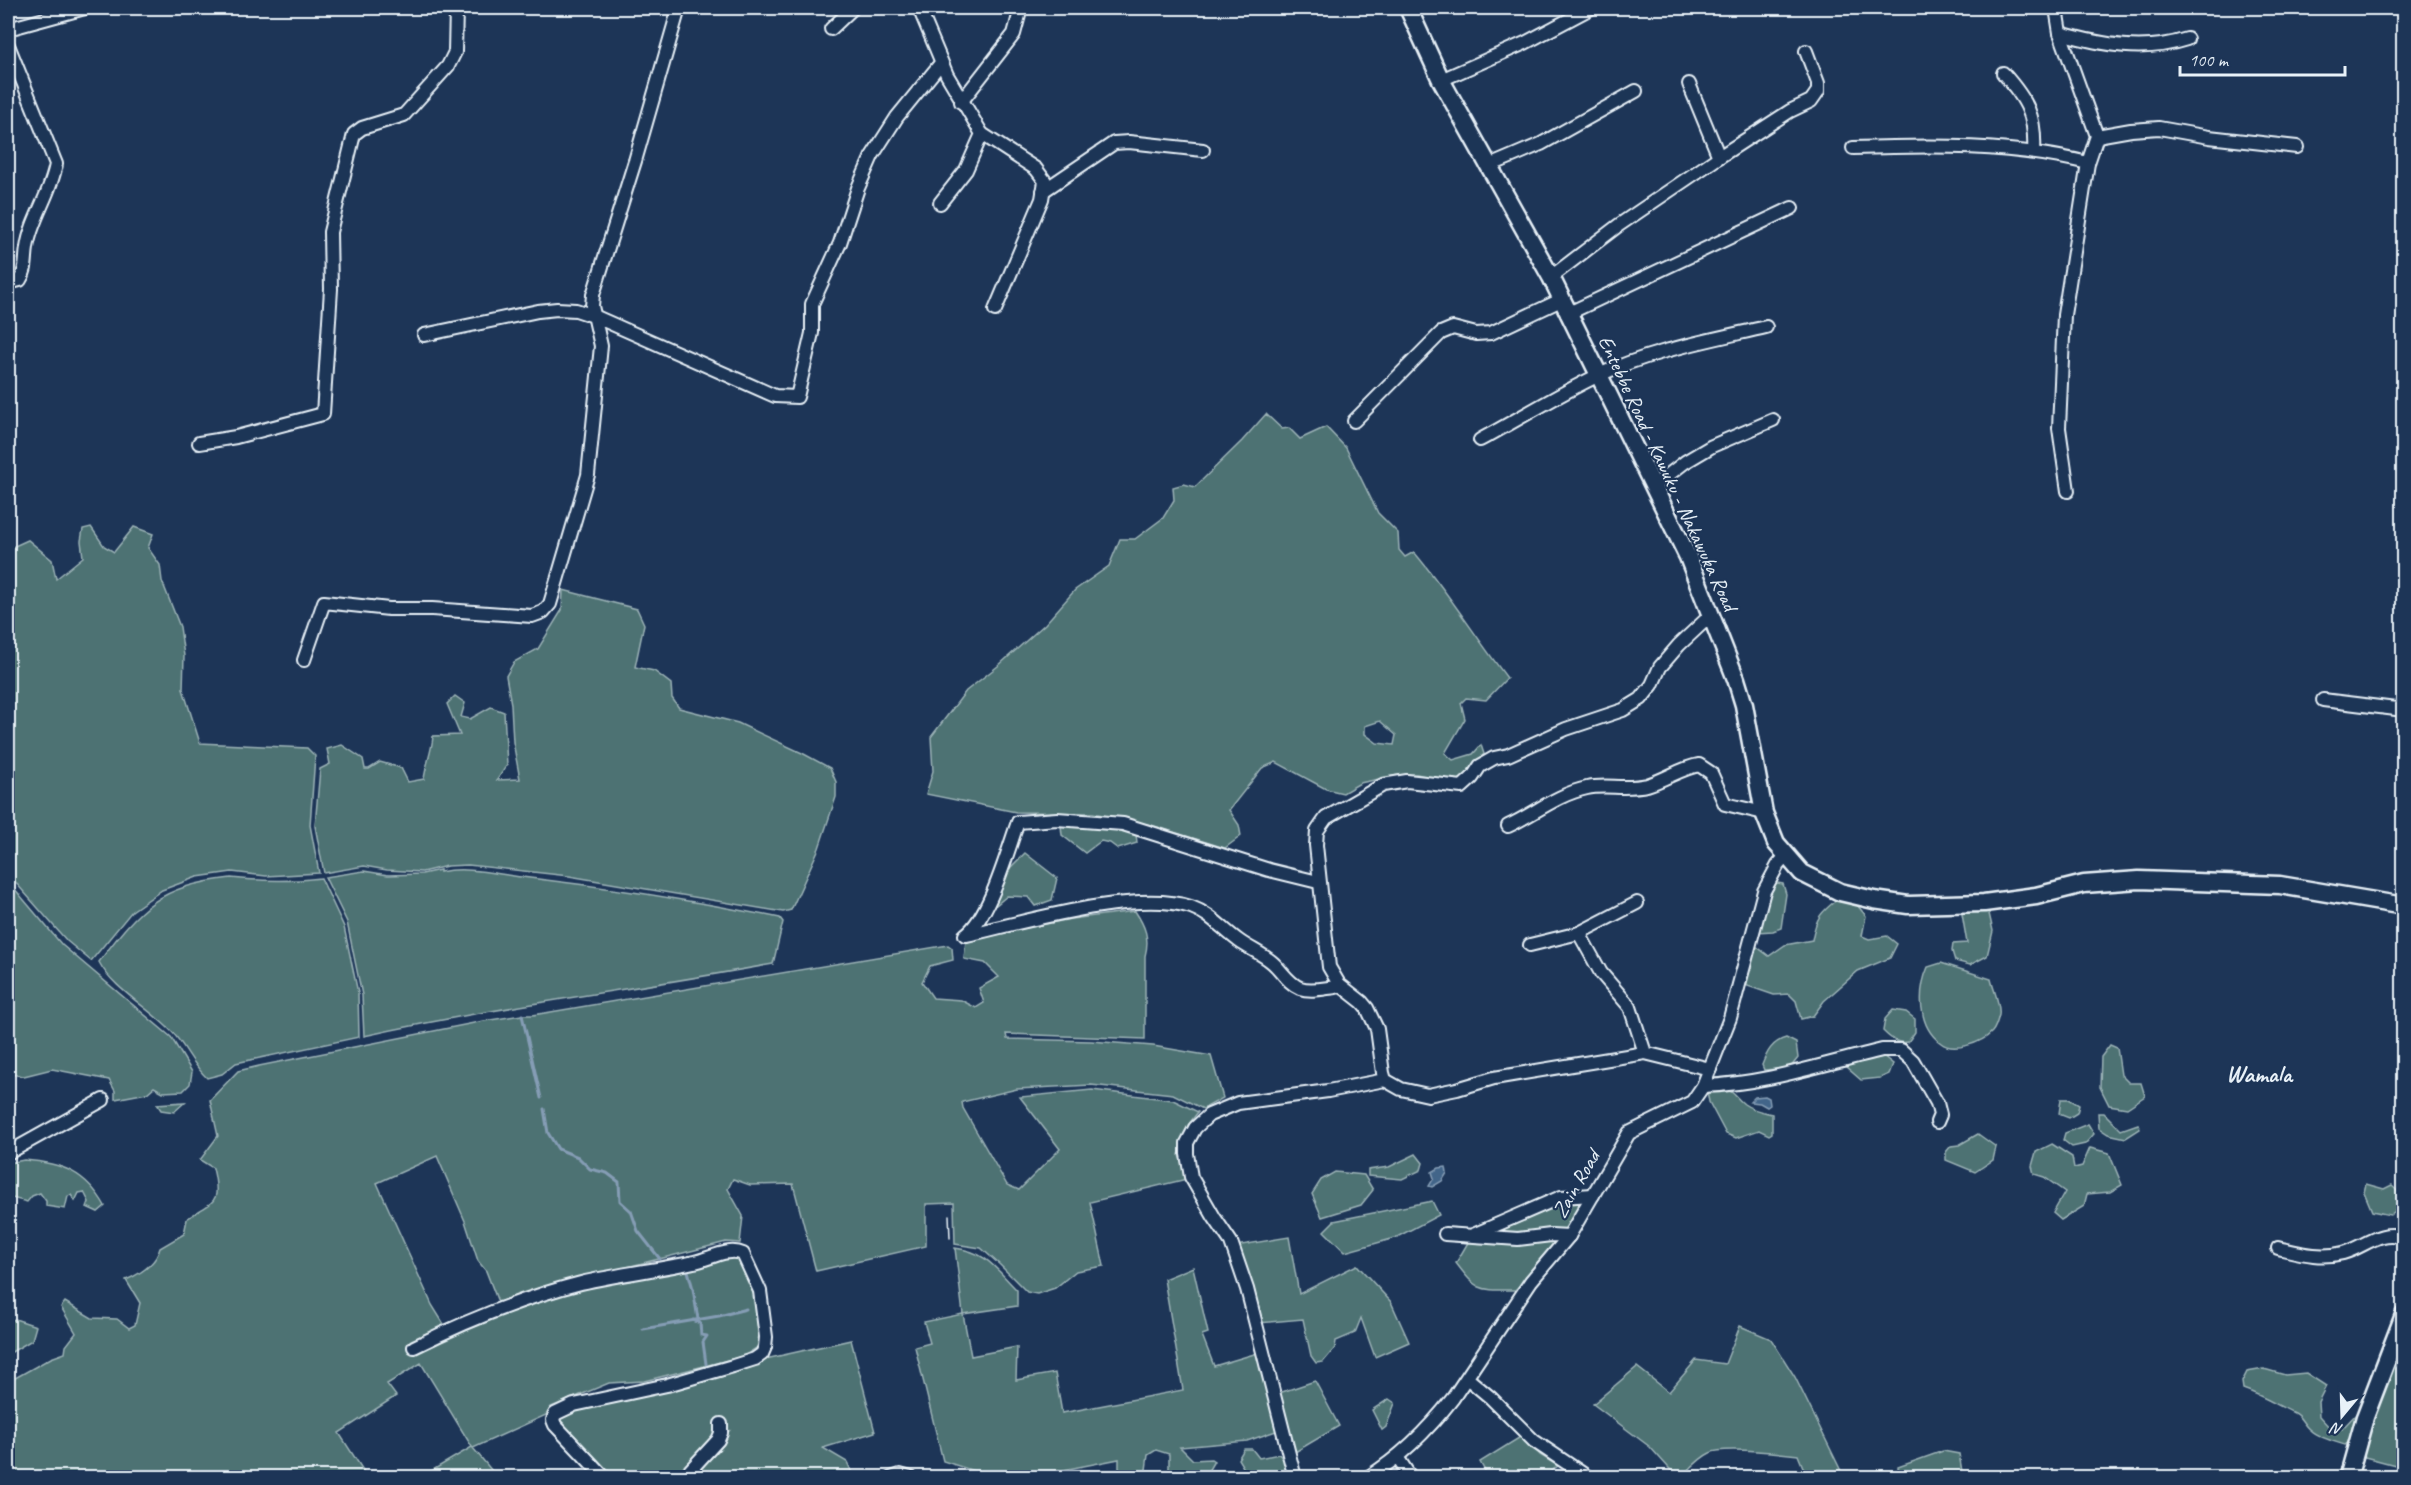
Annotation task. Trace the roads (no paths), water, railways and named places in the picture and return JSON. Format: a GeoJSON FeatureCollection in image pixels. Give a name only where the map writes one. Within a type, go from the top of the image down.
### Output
{"type":"FeatureCollection","features":[{"type":"Feature","properties":{"kind":"main road","name":"Entebbe Road - Kawuku - Nakawuka Road"},"geometry":{"type":"LineString","coordinates":[[1408,8],[1441,80],[1551,277],[1688,557],[1744,705],[1752,761],[1764,813],[1776,843],[1802,873],[1840,892],[1908,905],[2009,901],[2084,884],[2139,880],[2280,885],[2403,906]]}},
{"type":"Feature","properties":{"kind":"main road"},"geometry":{"type":"LineString","coordinates":[[2348,1478],[2365,1417],[2403,1316]]}},
{"type":"Feature","properties":{"kind":"street"},"geometry":{"type":"LineString","coordinates":[[8,29],[85,8]]}},
{"type":"Feature","properties":{"kind":"street"},"geometry":{"type":"LineString","coordinates":[[199,443],[236,438],[323,414],[331,289],[330,232],[354,134],[362,128],[405,115],[448,66],[454,52],[456,8]]}},
{"type":"Feature","properties":{"kind":"street"},"geometry":{"type":"LineString","coordinates":[[303,660],[324,602],[389,609],[432,609],[532,616],[543,612],[550,604],[588,475],[601,346],[592,306],[596,279],[626,189],[679,8]]}},
{"type":"Feature","properties":{"kind":"street"},"geometry":{"type":"LineString","coordinates":[[831,29],[853,8]]}},
{"type":"Feature","properties":{"kind":"street"},"geometry":{"type":"LineString","coordinates":[[919,8],[941,63],[961,102],[979,126],[982,134],[1036,169],[1045,181],[1042,199],[995,309]]}},
{"type":"Feature","properties":{"kind":"street"},"geometry":{"type":"LineString","coordinates":[[961,102],[1014,34],[1021,8]]}},
{"type":"Feature","properties":{"kind":"street"},"geometry":{"type":"LineString","coordinates":[[1441,80],[1525,43],[1591,8]]}},
{"type":"Feature","properties":{"kind":"street"},"geometry":{"type":"LineString","coordinates":[[2056,8],[2060,33],[2097,136],[2088,163],[2064,315],[2059,428],[2068,491]]}},
{"type":"Feature","properties":{"kind":"street"},"geometry":{"type":"LineString","coordinates":[[2060,33],[2124,47],[2154,46],[2187,39]]}},
{"type":"Feature","properties":{"kind":"street"},"geometry":{"type":"LineString","coordinates":[[8,45],[56,164],[54,177],[27,246],[25,272],[20,280],[8,283]]}},
{"type":"Feature","properties":{"kind":"street"},"geometry":{"type":"LineString","coordinates":[[1551,277],[1619,225],[1719,157],[1814,97],[1818,83],[1806,51]]}},
{"type":"Feature","properties":{"kind":"street"},"geometry":{"type":"LineString","coordinates":[[424,335],[548,310],[576,310],[775,396],[797,397],[812,333],[812,304],[840,243],[858,188],[872,156],[897,117],[941,63]]}},
{"type":"Feature","properties":{"kind":"street"},"geometry":{"type":"LineString","coordinates":[[2003,73],[2024,98],[2031,113],[2035,133],[2034,152]]}},
{"type":"Feature","properties":{"kind":"street"},"geometry":{"type":"LineString","coordinates":[[1689,84],[1719,157]]}},
{"type":"Feature","properties":{"kind":"street"},"geometry":{"type":"LineString","coordinates":[[1489,166],[1541,144],[1636,91]]}},
{"type":"Feature","properties":{"kind":"street"},"geometry":{"type":"LineString","coordinates":[[2097,136],[2148,127],[2297,147]]}},
{"type":"Feature","properties":{"kind":"street"},"geometry":{"type":"LineString","coordinates":[[940,204],[966,170],[982,134]]}},
{"type":"Feature","properties":{"kind":"street"},"geometry":{"type":"LineString","coordinates":[[1043,191],[1114,143],[1129,142],[1203,150]]}},
{"type":"Feature","properties":{"kind":"street"},"geometry":{"type":"LineString","coordinates":[[1852,148],[1958,145],[2034,152],[2088,163]]}},
{"type":"Feature","properties":{"kind":"street"},"geometry":{"type":"LineString","coordinates":[[1354,421],[1441,333],[1453,328],[1476,334],[1491,333],[1564,307],[1792,208]]}},
{"type":"Feature","properties":{"kind":"street"},"geometry":{"type":"LineString","coordinates":[[1480,440],[1599,375],[1700,342],[1766,327]]}},
{"type":"Feature","properties":{"kind":"street"},"geometry":{"type":"LineString","coordinates":[[1654,486],[1685,462],[1712,446],[1773,420]]}},
{"type":"Feature","properties":{"kind":"street"},"geometry":{"type":"LineString","coordinates":[[1385,1080],[1379,1059],[1377,1029],[1362,1002],[1339,984],[1329,967],[1318,882],[1317,831],[1326,818],[1383,785],[1407,781],[1462,787],[1480,766],[1494,758],[1508,755],[1566,729],[1623,710],[1641,699],[1652,685],[1660,667],[1711,615]]}},
{"type":"Feature","properties":{"kind":"street"},"geometry":{"type":"LineString","coordinates":[[2323,700],[2403,710]]}},
{"type":"Feature","properties":{"kind":"street"},"geometry":{"type":"LineString","coordinates":[[1508,826],[1550,802],[1586,788],[1638,787],[1660,782],[1699,765],[1711,773],[1725,804],[1764,813]]}},
{"type":"Feature","properties":{"kind":"street"},"geometry":{"type":"LineString","coordinates":[[1318,882],[1269,870],[1123,824],[1086,819],[1018,822],[984,911],[971,931],[965,935],[1082,910],[1145,901],[1167,902],[1208,914],[1229,934],[1274,964],[1299,987],[1312,990],[1336,987],[1339,984]]}},
{"type":"Feature","properties":{"kind":"street","name":"Zain Road"},"geometry":{"type":"LineString","coordinates":[[1367,1478],[1397,1457],[1438,1416],[1467,1378],[1531,1281],[1569,1236],[1629,1133],[1692,1102],[1703,1086],[1730,1018],[1764,891],[1778,865],[1786,856]]}},
{"type":"Feature","properties":{"kind":"street"},"geometry":{"type":"LineString","coordinates":[[1530,945],[1579,933],[1637,903]]}},
{"type":"Feature","properties":{"kind":"street"},"geometry":{"type":"LineString","coordinates":[[1579,933],[1601,973],[1630,1007],[1645,1053]]}},
{"type":"Feature","properties":{"kind":"street"},"geometry":{"type":"LineString","coordinates":[[1703,1086],[1727,1086],[1882,1050],[1901,1050],[1913,1061],[1937,1102],[1940,1115],[1937,1122]]}},
{"type":"Feature","properties":{"kind":"street"},"geometry":{"type":"LineString","coordinates":[[1295,1478],[1265,1355],[1240,1268],[1231,1242],[1191,1177],[1187,1143],[1195,1128],[1209,1115],[1238,1103],[1319,1093],[1385,1080],[1401,1089],[1428,1095],[1494,1078],[1645,1053],[1710,1069]]}},
{"type":"Feature","properties":{"kind":"street"},"geometry":{"type":"LineString","coordinates":[[8,1153],[103,1100]]}},
{"type":"Feature","properties":{"kind":"street"},"geometry":{"type":"LineString","coordinates":[[1473,1235],[1561,1197],[1593,1195]]}},
{"type":"Feature","properties":{"kind":"street"},"geometry":{"type":"LineString","coordinates":[[1445,1234],[1518,1239],[1569,1236]]}},
{"type":"Feature","properties":{"kind":"street"},"geometry":{"type":"LineString","coordinates":[[2278,1248],[2322,1256],[2342,1253],[2378,1236],[2392,1234],[2403,1237]]}},
{"type":"Feature","properties":{"kind":"street"},"geometry":{"type":"LineString","coordinates":[[414,1347],[507,1305],[563,1288],[645,1269],[695,1262],[724,1253],[743,1254],[760,1292],[766,1337],[762,1354],[755,1359],[733,1366],[667,1385],[574,1405],[555,1414],[553,1420],[555,1425],[605,1478]]}},
{"type":"Feature","properties":{"kind":"street"},"geometry":{"type":"LineString","coordinates":[[1467,1378],[1491,1398],[1534,1441],[1589,1478]]}},
{"type":"Feature","properties":{"kind":"street"},"geometry":{"type":"LineString","coordinates":[[683,1478],[718,1440],[721,1424]]}},
{"type":"Feature","properties":{"kind":"street"},"geometry":{"type":"LineString","coordinates":[[1397,1457],[1411,1478]]}},
{"type":"Feature","properties":{"kind":"street"},"geometry":{"type":"LineString","coordinates":[[891,1478],[900,1475],[911,1478]]}},
{"type":"Feature","properties":{"kind":"water"},"geometry":{"type":"Polygon","coordinates":[[[1755,1097],[1769,1098],[1770,1105],[1767,1107],[1760,1103],[1750,1102],[1755,1097]]]}},
{"type":"Feature","properties":{"kind":"water"},"geometry":{"type":"Polygon","coordinates":[[[1446,1167],[1447,1173],[1442,1181],[1432,1187],[1429,1186],[1434,1178],[1432,1172],[1446,1167]]]}},
{"type":"Feature","properties":{"kind":"waterway"},"geometry":{"type":"LineString","coordinates":[[522,1015],[541,1098]]}},
{"type":"Feature","properties":{"kind":"waterway"},"geometry":{"type":"LineString","coordinates":[[544,1109],[548,1133],[558,1149],[578,1157],[590,1169],[607,1173],[619,1182],[620,1201],[631,1211],[638,1231],[660,1259]]}},
{"type":"Feature","properties":{"kind":"waterway"},"geometry":{"type":"LineString","coordinates":[[688,1271],[698,1319]]}},
{"type":"Feature","properties":{"kind":"waterway"},"geometry":{"type":"LineString","coordinates":[[643,1329],[746,1309]]}},
{"type":"Feature","properties":{"kind":"waterway"},"geometry":{"type":"LineString","coordinates":[[693,1320],[700,1323],[701,1335],[707,1336],[703,1342],[706,1364]]}},
{"type":"Feature","properties":{"kind":"tram line"},"geometry":{"type":"LineString","coordinates":[[949,1215],[950,1238]]}},
{"type":"Feature","properties":{"kind":"district","name":"Wamala"},"geometry":{"type":"Point","coordinates":[2259,1074]}}]}
